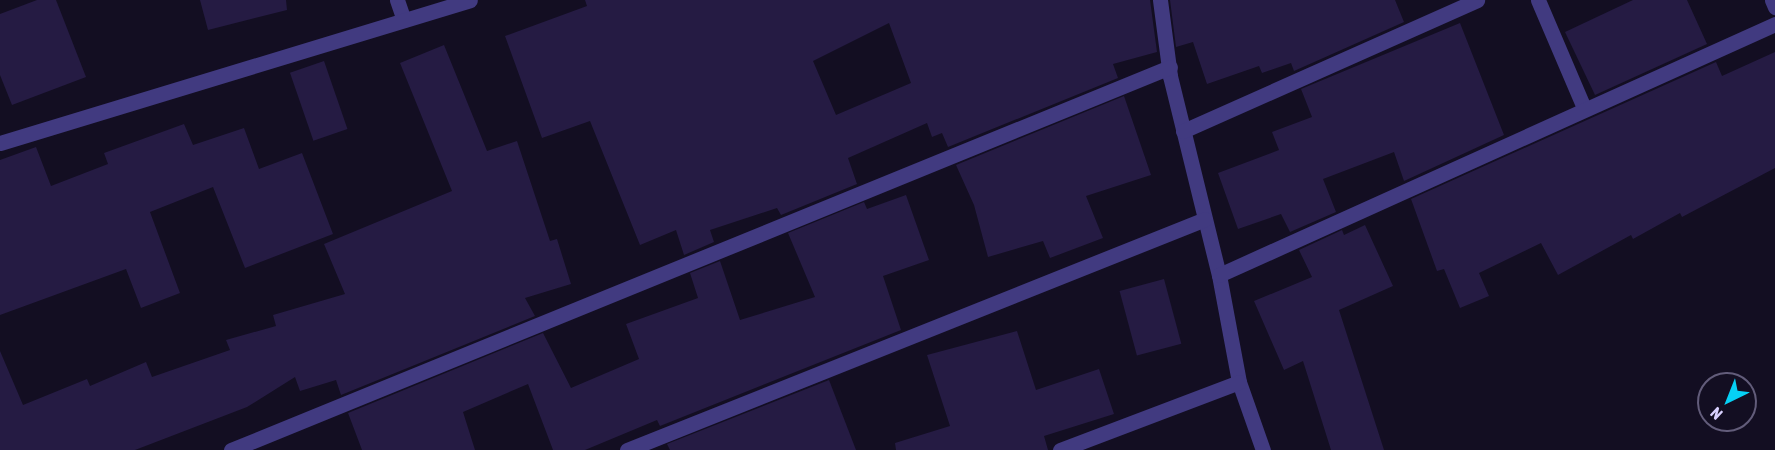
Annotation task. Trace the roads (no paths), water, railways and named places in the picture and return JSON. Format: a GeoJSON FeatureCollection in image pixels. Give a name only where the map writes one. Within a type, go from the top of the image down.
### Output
{"type":"FeatureCollection","features":[{"type":"Feature","properties":{"kind":"street"},"geometry":{"type":"LineString","coordinates":[[397,0],[404,20]]}},
{"type":"Feature","properties":{"kind":"street"},"geometry":{"type":"LineString","coordinates":[[0,143],[470,0]]}},
{"type":"Feature","properties":{"kind":"street"},"geometry":{"type":"LineString","coordinates":[[1160,0],[1183,131],[1219,275],[1239,382],[1263,450]]}},
{"type":"Feature","properties":{"kind":"street"},"geometry":{"type":"LineString","coordinates":[[1183,131],[1477,0]]}},
{"type":"Feature","properties":{"kind":"street"},"geometry":{"type":"LineString","coordinates":[[1538,0],[1584,108]]}},
{"type":"Feature","properties":{"kind":"street"},"geometry":{"type":"LineString","coordinates":[[1772,0],[1775,7]]}},
{"type":"Feature","properties":{"kind":"street"},"geometry":{"type":"LineString","coordinates":[[1219,275],[1584,108],[1775,24]]}},
{"type":"Feature","properties":{"kind":"street"},"geometry":{"type":"LineString","coordinates":[[231,450],[1170,67]]}},
{"type":"Feature","properties":{"kind":"street"},"geometry":{"type":"LineString","coordinates":[[627,450],[1205,219]]}},
{"type":"Feature","properties":{"kind":"street"},"geometry":{"type":"LineString","coordinates":[[1060,450],[1239,382]]}}]}
